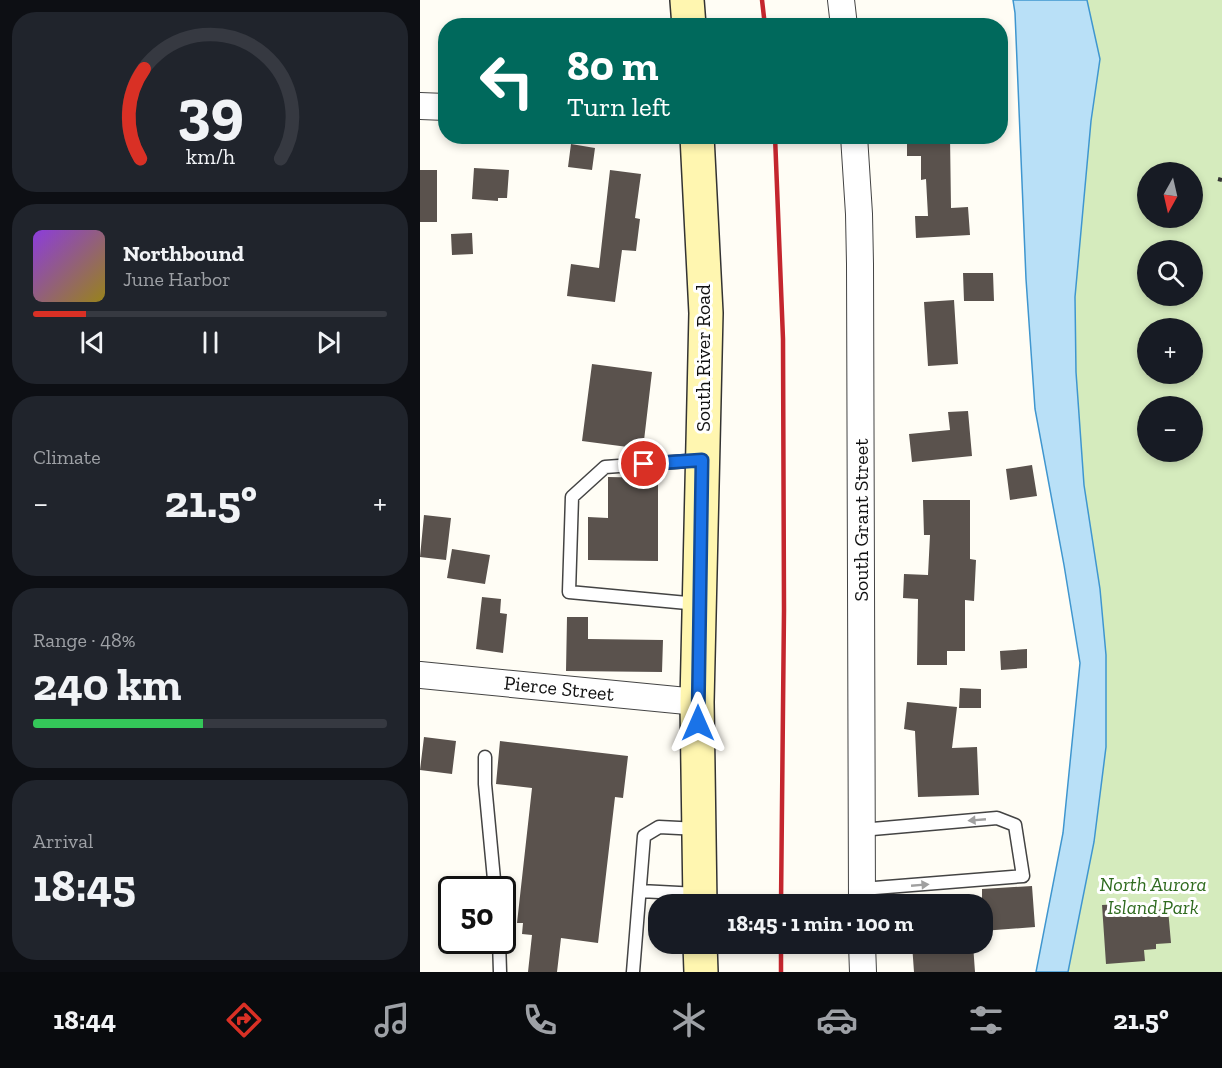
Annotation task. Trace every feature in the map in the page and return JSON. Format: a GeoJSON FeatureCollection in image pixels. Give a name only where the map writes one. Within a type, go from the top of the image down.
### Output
{"type":"FeatureCollection","features":[{"type":"Feature","properties":{"kind":"main road"},"geometry":{"type":"LineString","coordinates":[[687,0],[688,18]]}},
{"type":"Feature","properties":{"kind":"main road","name":"South River Road"},"geometry":{"type":"LineString","coordinates":[[697,144],[706,313],[697,702],[700,894]]}},
{"type":"Feature","properties":{"kind":"main road"},"geometry":{"type":"LineString","coordinates":[[700,954],[701,972]]}},
{"type":"Feature","properties":{"kind":"street"},"geometry":{"type":"LineString","coordinates":[[841,0],[843,18]]}},
{"type":"Feature","properties":{"kind":"street"},"geometry":{"type":"LineString","coordinates":[[420,106],[438,107]]}},
{"type":"Feature","properties":{"kind":"street","name":"South Grant Street"},"geometry":{"type":"LineString","coordinates":[[855,144],[860,264],[862,894]]}},
{"type":"Feature","properties":{"kind":"street","name":"Pierce Street"},"geometry":{"type":"LineString","coordinates":[[420,675],[697,702]]}},
{"type":"Feature","properties":{"kind":"street"},"geometry":{"type":"LineString","coordinates":[[862,954],[863,972]]}},
{"type":"Feature","properties":{"kind":"lane"},"geometry":{"type":"LineString","coordinates":[[699,604],[570,592],[570,580],[572,497],[605,466],[702,460]]}},
{"type":"Feature","properties":{"kind":"lane"},"geometry":{"type":"LineString","coordinates":[[485,757],[485,784],[494,876]]}},
{"type":"Feature","properties":{"kind":"lane"},"geometry":{"type":"LineString","coordinates":[[861,830],[997,818],[1015,825],[1023,876],[885,894]]}},
{"type":"Feature","properties":{"kind":"lane"},"geometry":{"type":"LineString","coordinates":[[633,972],[644,836],[659,827],[699,829]]}},
{"type":"Feature","properties":{"kind":"lane"},"geometry":{"type":"LineString","coordinates":[[640,891],[662,894]]}},
{"type":"Feature","properties":{"kind":"lane"},"geometry":{"type":"LineString","coordinates":[[499,954],[500,972]]}},
{"type":"Feature","properties":{"kind":"green space","name":"North Aurora Island Park"},"geometry":{"type":"Polygon","coordinates":[[[1087,0],[1222,0],[1222,972],[1068,972],[1094,842],[1106,747],[1106,655],[1100,589],[1084,485],[1076,372],[1075,297],[1091,121],[1100,59],[1087,0]]]}},
{"type":"Feature","properties":{"kind":"water"},"geometry":{"type":"Polygon","coordinates":[[[1013,0],[1087,0],[1100,59],[1091,121],[1075,297],[1076,372],[1084,485],[1100,589],[1106,655],[1106,747],[1094,842],[1068,972],[1036,972],[1063,833],[1080,663],[1035,409],[1026,279],[1013,0]]]}},
{"type":"Feature","properties":{"kind":"building"},"geometry":{"type":"Polygon","coordinates":[[[571,144],[595,148],[592,170],[568,167],[571,144]]]}},
{"type":"Feature","properties":{"kind":"building"},"geometry":{"type":"Polygon","coordinates":[[[907,144],[950,144],[951,208],[968,207],[970,235],[916,238],[915,216],[928,216],[926,179],[921,180],[921,156],[907,156],[907,144]]]}},
{"type":"Feature","properties":{"kind":"building"},"geometry":{"type":"Polygon","coordinates":[[[474,168],[509,170],[507,198],[498,198],[498,201],[472,199],[474,168]]]}},
{"type":"Feature","properties":{"kind":"building"},"geometry":{"type":"Polygon","coordinates":[[[420,170],[437,170],[437,222],[420,222],[420,170]]]}},
{"type":"Feature","properties":{"kind":"building"},"geometry":{"type":"Polygon","coordinates":[[[610,170],[641,174],[635,218],[640,219],[636,251],[622,250],[615,302],[567,296],[571,264],[599,268],[610,170]]]}},
{"type":"Feature","properties":{"kind":"building"},"geometry":{"type":"Polygon","coordinates":[[[472,233],[473,254],[452,255],[451,234],[472,233]]]}},
{"type":"Feature","properties":{"kind":"building"},"geometry":{"type":"Polygon","coordinates":[[[963,273],[993,273],[994,301],[964,301],[963,273]]]}},
{"type":"Feature","properties":{"kind":"building"},"geometry":{"type":"Polygon","coordinates":[[[954,300],[958,364],[928,366],[924,302],[954,300]]]}},
{"type":"Feature","properties":{"kind":"building"},"geometry":{"type":"Polygon","coordinates":[[[592,364],[652,372],[643,449],[582,441],[592,364]]]}},
{"type":"Feature","properties":{"kind":"building"},"geometry":{"type":"Polygon","coordinates":[[[968,411],[972,456],[912,462],[909,434],[950,430],[948,412],[968,411]]]}},
{"type":"Feature","properties":{"kind":"building"},"geometry":{"type":"Polygon","coordinates":[[[1032,465],[1037,496],[1010,500],[1006,469],[1032,465]]]}},
{"type":"Feature","properties":{"kind":"building"},"geometry":{"type":"Polygon","coordinates":[[[608,477],[658,478],[658,561],[588,560],[588,517],[608,518],[608,477]]]}},
{"type":"Feature","properties":{"kind":"building"},"geometry":{"type":"Polygon","coordinates":[[[923,500],[970,500],[970,559],[976,560],[974,601],[965,600],[965,651],[947,651],[947,665],[917,665],[918,599],[903,598],[904,574],[928,575],[930,535],[924,535],[923,500]]]}},
{"type":"Feature","properties":{"kind":"building"},"geometry":{"type":"Polygon","coordinates":[[[424,515],[451,518],[446,560],[420,557],[424,515]]]}},
{"type":"Feature","properties":{"kind":"building"},"geometry":{"type":"Polygon","coordinates":[[[452,549],[490,555],[485,584],[447,578],[452,549]]]}},
{"type":"Feature","properties":{"kind":"building"},"geometry":{"type":"Polygon","coordinates":[[[482,597],[501,599],[500,613],[507,614],[503,653],[476,649],[482,597]]]}},
{"type":"Feature","properties":{"kind":"building"},"geometry":{"type":"Polygon","coordinates":[[[567,617],[588,617],[588,639],[663,640],[662,672],[566,671],[567,617]]]}},
{"type":"Feature","properties":{"kind":"building"},"geometry":{"type":"Polygon","coordinates":[[[1027,649],[1027,668],[1001,670],[1000,651],[1027,649]]]}},
{"type":"Feature","properties":{"kind":"building"},"geometry":{"type":"Polygon","coordinates":[[[960,688],[981,689],[981,708],[959,708],[960,688]]]}},
{"type":"Feature","properties":{"kind":"building"},"geometry":{"type":"Polygon","coordinates":[[[907,702],[957,707],[952,748],[977,747],[979,795],[918,797],[915,731],[904,729],[907,702]]]}},
{"type":"Feature","properties":{"kind":"building"},"geometry":{"type":"Polygon","coordinates":[[[424,737],[456,741],[452,774],[420,770],[424,737]]]}},
{"type":"Feature","properties":{"kind":"building"},"geometry":{"type":"Polygon","coordinates":[[[500,741],[628,756],[623,798],[615,797],[598,943],[561,938],[557,972],[528,972],[532,935],[522,934],[523,923],[517,923],[532,788],[496,784],[500,741]]]}},
{"type":"Feature","properties":{"kind":"building"},"geometry":{"type":"Polygon","coordinates":[[[1032,886],[1035,927],[993,930],[993,894],[982,894],[982,889],[1032,886]]]}},
{"type":"Feature","properties":{"kind":"building"},"geometry":{"type":"Polygon","coordinates":[[[1138,903],[1139,911],[1168,909],[1171,943],[1156,944],[1156,949],[1144,950],[1145,961],[1106,964],[1102,905],[1138,903]]]}},
{"type":"Feature","properties":{"kind":"building"},"geometry":{"type":"Polygon","coordinates":[[[913,954],[974,954],[975,972],[914,972],[913,954]]]}},
{"type":"Feature","properties":{"kind":"railway"},"geometry":{"type":"LineString","coordinates":[[762,0],[764,18]]}},
{"type":"Feature","properties":{"kind":"railway"},"geometry":{"type":"LineString","coordinates":[[775,144],[783,339],[784,610],[781,894]]}},
{"type":"Feature","properties":{"kind":"railway"},"geometry":{"type":"LineString","coordinates":[[781,954],[781,972]]}},
{"type":"Feature","properties":{"kind":"route"},"geometry":{"type":"LineString","coordinates":[[644,464],[702,460],[698,723]]}}]}
